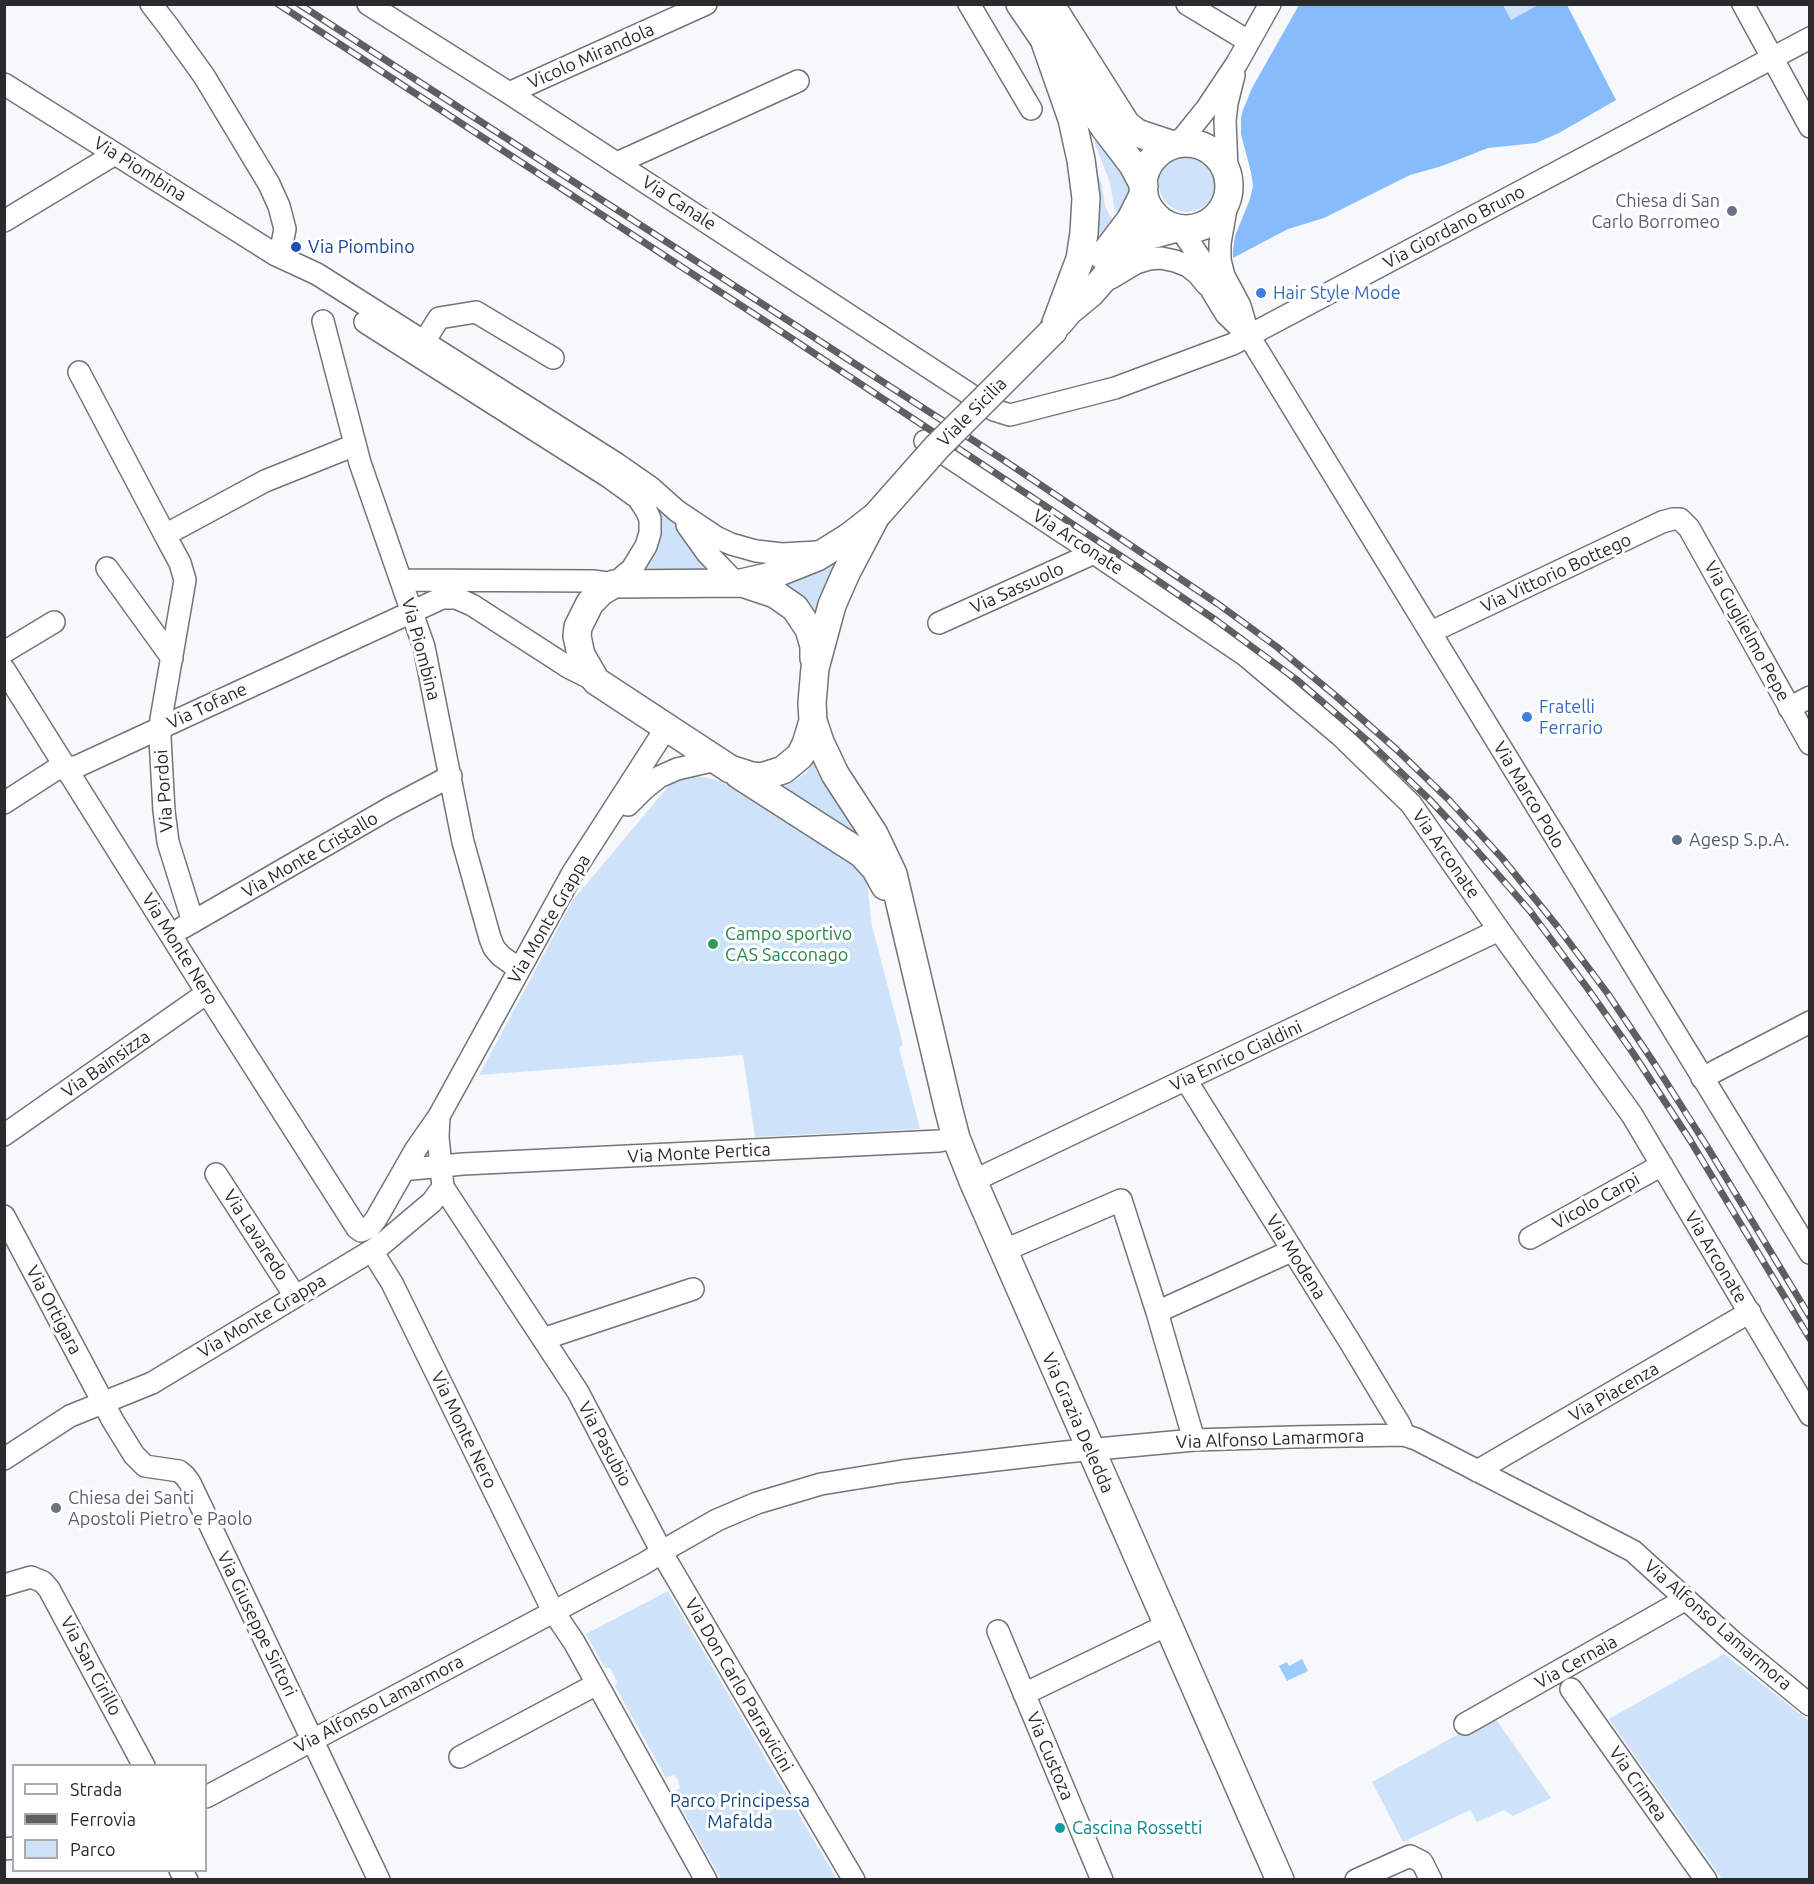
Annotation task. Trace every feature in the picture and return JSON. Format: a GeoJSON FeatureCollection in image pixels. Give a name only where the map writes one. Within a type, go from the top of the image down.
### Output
{"type":"FeatureCollection","features":[{"type":"Feature","properties":{"kind":"main road"},"geometry":{"type":"LineString","coordinates":[[1020,4],[1104,127],[1124,152],[1144,190],[1149,207],[1158,219],[1179,228]]}},
{"type":"Feature","properties":{"kind":"main road"},"geometry":{"type":"LineString","coordinates":[[1050,4],[1126,124],[1137,133],[1175,144]]}},
{"type":"Feature","properties":{"kind":"main road"},"geometry":{"type":"LineString","coordinates":[[1045,42],[1072,119],[1086,198],[1080,260],[1061,321]]}},
{"type":"Feature","properties":{"kind":"main road"},"geometry":{"type":"LineString","coordinates":[[1183,142],[1209,149],[1220,158],[1227,170],[1230,184],[1228,198],[1222,210],[1213,220],[1200,227],[1179,228],[1141,239],[1126,252],[1091,293],[1061,321],[1089,273],[1126,226],[1144,190],[1144,179],[1149,165],[1158,153],[1183,142]]}},
{"type":"Feature","properties":{"kind":"main road","name":"Viale Sicilia"},"geometry":{"type":"LineString","coordinates":[[876,516],[930,455],[1061,321]]}},
{"type":"Feature","properties":{"kind":"main road","name":"Via Monte Grappa"},"geometry":{"type":"LineString","coordinates":[[614,584],[741,583],[790,569],[826,552],[876,516]]}},
{"type":"Feature","properties":{"kind":"main road","name":"Via Monte Grappa"},"geometry":{"type":"LineString","coordinates":[[666,728],[723,765],[752,776],[761,777],[783,770],[800,756],[813,720],[815,668],[836,595],[876,516]]}},
{"type":"Feature","properties":{"kind":"main road","name":"Via Monte Grappa"},"geometry":{"type":"LineString","coordinates":[[741,583],[775,594],[801,615],[812,636],[815,668]]}},
{"type":"Feature","properties":{"kind":"main road"},"geometry":{"type":"LineString","coordinates":[[614,584],[602,591],[590,603],[577,636],[581,655],[596,681],[666,728]]}},
{"type":"Feature","properties":{"kind":"main road","name":"Via Grazia Deledda"},"geometry":{"type":"LineString","coordinates":[[813,720],[820,742],[835,774],[874,834],[893,874],[910,955],[956,1138],[1003,1251],[1280,1880]]}},
{"type":"Feature","properties":{"kind":"main road","name":"Via Grazia Deledda"},"geometry":{"type":"LineString","coordinates":[[723,765],[853,848],[869,861],[886,888],[910,955]]}},
{"type":"Feature","properties":{"kind":"street"},"geometry":{"type":"LineString","coordinates":[[151,4],[204,76],[269,184],[279,206],[285,228],[282,244],[276,255]]}},
{"type":"Feature","properties":{"kind":"street","name":"Via Canale"},"geometry":{"type":"LineString","coordinates":[[368,4],[510,93],[987,404]]}},
{"type":"Feature","properties":{"kind":"street","name":"Vicolo Mirandola"},"geometry":{"type":"LineString","coordinates":[[510,93],[706,4]]}},
{"type":"Feature","properties":{"kind":"street"},"geometry":{"type":"LineString","coordinates":[[969,4],[1031,108]]}},
{"type":"Feature","properties":{"kind":"street"},"geometry":{"type":"LineString","coordinates":[[1186,4],[1248,41]]}},
{"type":"Feature","properties":{"kind":"street"},"geometry":{"type":"LineString","coordinates":[[1175,144],[1199,120],[1237,63],[1270,4]]}},
{"type":"Feature","properties":{"kind":"street"},"geometry":{"type":"LineString","coordinates":[[1743,4],[1809,128]]}},
{"type":"Feature","properties":{"kind":"street","name":"Via Giordano Bruno"},"geometry":{"type":"LineString","coordinates":[[987,404],[1006,415],[1036,410],[1134,382],[1233,345],[1809,38]]}},
{"type":"Feature","properties":{"kind":"street"},"geometry":{"type":"LineString","coordinates":[[1227,170],[1225,112],[1237,63]]}},
{"type":"Feature","properties":{"kind":"street"},"geometry":{"type":"LineString","coordinates":[[617,163],[798,81]]}},
{"type":"Feature","properties":{"kind":"street","name":"Via Piombina"},"geometry":{"type":"LineString","coordinates":[[4,84],[276,255],[317,274],[636,476],[677,511],[716,537],[746,549],[782,554],[826,552]]}},
{"type":"Feature","properties":{"kind":"street"},"geometry":{"type":"LineString","coordinates":[[4,220],[115,154]]}},
{"type":"Feature","properties":{"kind":"street","name":"Via Marco Polo"},"geometry":{"type":"LineString","coordinates":[[1228,198],[1220,243],[1220,260],[1224,276],[1240,306],[1249,336]]}},
{"type":"Feature","properties":{"kind":"street","name":"Via Marco Polo"},"geometry":{"type":"LineString","coordinates":[[1179,228],[1202,261],[1212,291],[1226,314],[1249,336],[1809,1253]]}},
{"type":"Feature","properties":{"kind":"street","name":"Via Piombina"},"geometry":{"type":"LineString","coordinates":[[276,255],[309,286],[609,477],[638,498],[650,519],[650,533],[646,546],[632,569],[614,584]]}},
{"type":"Feature","properties":{"kind":"street"},"geometry":{"type":"LineString","coordinates":[[1091,293],[1129,266],[1155,258],[1188,266],[1212,291]]}},
{"type":"Feature","properties":{"kind":"street"},"geometry":{"type":"LineString","coordinates":[[424,342],[439,318],[476,312],[553,358]]}},
{"type":"Feature","properties":{"kind":"street","name":"Via Piombina"},"geometry":{"type":"LineString","coordinates":[[323,321],[355,445],[427,657],[466,853],[490,938],[501,956],[519,969]]}},
{"type":"Feature","properties":{"kind":"street","name":"Via Pordoi"},"geometry":{"type":"LineString","coordinates":[[79,372],[180,563],[184,580],[160,728],[165,829],[193,922]]}},
{"type":"Feature","properties":{"kind":"street","name":"Via Arconate"},"geometry":{"type":"LineString","coordinates":[[925,441],[1245,655],[1340,735],[1400,791],[1415,808],[1499,930],[1632,1115],[1809,1414]]}},
{"type":"Feature","properties":{"kind":"street"},"geometry":{"type":"LineString","coordinates":[[165,535],[265,481],[355,445]]}},
{"type":"Feature","properties":{"kind":"street","name":"Via Piombina"},"geometry":{"type":"LineString","coordinates":[[677,511],[707,553],[731,578],[741,583]]}},
{"type":"Feature","properties":{"kind":"street","name":"Via Vittorio Bottego"},"geometry":{"type":"LineString","coordinates":[[1431,632],[1662,522],[1673,519],[1682,520]]}},
{"type":"Feature","properties":{"kind":"street","name":"Via Guglielmo Pepe"},"geometry":{"type":"LineString","coordinates":[[1682,520],[1689,528],[1809,744]]}},
{"type":"Feature","properties":{"kind":"street","name":"Via Sassuolo"},"geometry":{"type":"LineString","coordinates":[[939,623],[1094,553]]}},
{"type":"Feature","properties":{"kind":"street"},"geometry":{"type":"LineString","coordinates":[[107,568],[172,658]]}},
{"type":"Feature","properties":{"kind":"street"},"geometry":{"type":"LineString","coordinates":[[401,580],[593,581],[614,584]]}},
{"type":"Feature","properties":{"kind":"street","name":"Via Tofane"},"geometry":{"type":"LineString","coordinates":[[4,802],[55,770],[78,766],[441,598],[451,597],[472,605],[568,667],[596,681]]}},
{"type":"Feature","properties":{"kind":"street"},"geometry":{"type":"LineString","coordinates":[[4,652],[54,622]]}},
{"type":"Feature","properties":{"kind":"street","name":"Via Monte Nero"},"geometry":{"type":"LineString","coordinates":[[4,669],[357,1228]]}},
{"type":"Feature","properties":{"kind":"street"},"geometry":{"type":"LineString","coordinates":[[1790,708],[1809,697]]}},
{"type":"Feature","properties":{"kind":"street","name":"Via Monte Grappa"},"geometry":{"type":"LineString","coordinates":[[357,1228],[361,1232],[369,1228],[384,1205],[416,1149],[439,1116],[560,895],[666,728]]}},
{"type":"Feature","properties":{"kind":"street","name":"Via Monte Grappa"},"geometry":{"type":"LineString","coordinates":[[589,848],[651,782],[676,769],[723,765]]}},
{"type":"Feature","properties":{"kind":"street","name":"Via Monte Cristallo"},"geometry":{"type":"LineString","coordinates":[[170,934],[390,808],[451,776]]}},
{"type":"Feature","properties":{"kind":"street","name":"Via Enrico Cialdini"},"geometry":{"type":"LineString","coordinates":[[973,1180],[1499,930]]}},
{"type":"Feature","properties":{"kind":"street","name":"Via Bainsizza"},"geometry":{"type":"LineString","coordinates":[[4,1136],[207,993]]}},
{"type":"Feature","properties":{"kind":"street"},"geometry":{"type":"LineString","coordinates":[[1702,1078],[1809,1022]]}},
{"type":"Feature","properties":{"kind":"street","name":"Via Modena"},"geometry":{"type":"LineString","coordinates":[[1186,1080],[1350,1342],[1404,1435]]}},
{"type":"Feature","properties":{"kind":"street","name":"Via Monte Grappa"},"geometry":{"type":"LineString","coordinates":[[4,1459],[62,1421],[152,1383],[372,1251],[432,1202],[442,1177],[439,1116]]}},
{"type":"Feature","properties":{"kind":"street","name":"Via Monte Pertica"},"geometry":{"type":"LineString","coordinates":[[406,1167],[442,1177],[463,1164],[939,1141],[956,1138]]}},
{"type":"Feature","properties":{"kind":"street","name":"Vicolo Carpi"},"geometry":{"type":"LineString","coordinates":[[1530,1238],[1662,1165]]}},
{"type":"Feature","properties":{"kind":"street","name":"Via Lavaredo"},"geometry":{"type":"LineString","coordinates":[[216,1174],[295,1296]]}},
{"type":"Feature","properties":{"kind":"street","name":"Via Pasubio"},"geometry":{"type":"LineString","coordinates":[[442,1177],[578,1392],[662,1552]]}},
{"type":"Feature","properties":{"kind":"street"},"geometry":{"type":"LineString","coordinates":[[1003,1251],[1121,1200],[1157,1312],[1194,1440]]}},
{"type":"Feature","properties":{"kind":"street"},"geometry":{"type":"LineString","coordinates":[[384,1205],[393,1216],[401,1220],[410,1220]]}},
{"type":"Feature","properties":{"kind":"street","name":"Via Ortigara"},"geometry":{"type":"LineString","coordinates":[[4,1216],[104,1403]]}},
{"type":"Feature","properties":{"kind":"street","name":"Via Monte Nero"},"geometry":{"type":"LineString","coordinates":[[372,1251],[392,1283],[553,1611],[574,1642],[706,1880]]}},
{"type":"Feature","properties":{"kind":"street"},"geometry":{"type":"LineString","coordinates":[[1157,1312],[1292,1251]]}},
{"type":"Feature","properties":{"kind":"street"},"geometry":{"type":"LineString","coordinates":[[543,1339],[693,1289]]}},
{"type":"Feature","properties":{"kind":"street","name":"Via Piacenza"},"geometry":{"type":"LineString","coordinates":[[1478,1471],[1750,1312]]}},
{"type":"Feature","properties":{"kind":"street","name":"Via Giuseppe Sirtori"},"geometry":{"type":"LineString","coordinates":[[104,1403],[137,1461],[149,1467],[176,1470],[188,1479],[379,1880]]}},
{"type":"Feature","properties":{"kind":"street","name":"Via Alfonso Lamarmora"},"geometry":{"type":"LineString","coordinates":[[207,1796],[645,1563],[737,1511],[821,1484],[924,1468],[1194,1440],[1404,1435],[1416,1438],[1626,1547],[1647,1562],[1733,1642],[1809,1705]]}},
{"type":"Feature","properties":{"kind":"street","name":"Via Don Carlo Parravicini"},"geometry":{"type":"LineString","coordinates":[[662,1552],[854,1880]]}},
{"type":"Feature","properties":{"kind":"street","name":"Via San Cirillo"},"geometry":{"type":"LineString","coordinates":[[4,1585],[34,1578],[43,1582],[51,1592],[143,1764]]}},
{"type":"Feature","properties":{"kind":"street","name":"Via Cernaia"},"geometry":{"type":"LineString","coordinates":[[1465,1724],[1686,1599]]}},
{"type":"Feature","properties":{"kind":"street"},"geometry":{"type":"LineString","coordinates":[[1024,1694],[1167,1625]]}},
{"type":"Feature","properties":{"kind":"street","name":"Via Custoza"},"geometry":{"type":"LineString","coordinates":[[998,1631],[1102,1880]]}},
{"type":"Feature","properties":{"kind":"street"},"geometry":{"type":"LineString","coordinates":[[460,1757],[597,1684]]}},
{"type":"Feature","properties":{"kind":"street","name":"Via Crimea"},"geometry":{"type":"LineString","coordinates":[[1571,1689],[1706,1880]]}},
{"type":"Feature","properties":{"kind":"street"},"geometry":{"type":"LineString","coordinates":[[1356,1880],[1410,1856],[1422,1862],[1431,1880]]}},
{"type":"Feature","properties":{"kind":"green space"},"geometry":{"type":"Polygon","coordinates":[[[1503,5],[1538,5],[1511,20],[1503,5]]]}},
{"type":"Feature","properties":{"kind":"green space"},"geometry":{"type":"Polygon","coordinates":[[[1102,134],[1124,158],[1133,201],[1119,214],[1114,207],[1110,183],[1094,141],[1102,134]]]}},
{"type":"Feature","properties":{"kind":"green space"},"geometry":{"type":"Polygon","coordinates":[[[1087,144],[1102,185],[1105,206],[1110,216],[1120,225],[1089,264],[1087,144]]]}},
{"type":"Feature","properties":{"kind":"green space"},"geometry":{"type":"Polygon","coordinates":[[[1187,156],[1198,158],[1207,164],[1213,173],[1215,184],[1213,195],[1207,204],[1198,210],[1187,212],[1176,210],[1167,204],[1161,195],[1159,184],[1161,173],[1167,164],[1176,158],[1187,156]]]}},
{"type":"Feature","properties":{"kind":"green space"},"geometry":{"type":"Polygon","coordinates":[[[658,505],[680,529],[707,568],[706,572],[645,573],[644,569],[656,550],[659,526],[654,506],[658,505]]]}},
{"type":"Feature","properties":{"kind":"green space"},"geometry":{"type":"Polygon","coordinates":[[[847,550],[822,626],[786,589],[783,579],[847,550]]]}},
{"type":"Feature","properties":{"kind":"green space"},"geometry":{"type":"Polygon","coordinates":[[[817,758],[865,841],[786,791],[785,787],[806,773],[817,758]]]}},
{"type":"Feature","properties":{"kind":"green space","name":"Campo sportivo CAS Sacconago"},"geometry":{"type":"Polygon","coordinates":[[[693,776],[719,781],[740,792],[864,875],[867,882],[872,926],[903,1045],[899,1048],[920,1129],[755,1137],[743,1055],[479,1075],[573,900],[667,788],[679,779],[693,776]]]}},
{"type":"Feature","properties":{"kind":"green space","name":"Parco Principessa Mafalda"},"geometry":{"type":"Polygon","coordinates":[[[668,1591],[837,1879],[721,1879],[673,1793],[680,1788],[678,1780],[674,1775],[666,1778],[615,1686],[617,1682],[610,1668],[605,1668],[586,1634],[668,1591]]]}},
{"type":"Feature","properties":{"kind":"green space"},"geometry":{"type":"Polygon","coordinates":[[[1724,1654],[1809,1721],[1809,1879],[1722,1879],[1609,1719],[1724,1654]]]}},
{"type":"Feature","properties":{"kind":"green space"},"geometry":{"type":"Polygon","coordinates":[[[1493,1715],[1551,1798],[1513,1816],[1504,1810],[1477,1822],[1470,1810],[1403,1842],[1372,1782],[1493,1715]]]}},
{"type":"Feature","properties":{"kind":"shaded area"},"geometry":{"type":"Polygon","coordinates":[[[1299,5],[1503,5],[1511,20],[1538,5],[1567,5],[1616,100],[1559,133],[1536,143],[1488,148],[1442,166],[1410,175],[1324,218],[1288,229],[1233,258],[1235,236],[1253,186],[1241,134],[1243,110],[1252,88],[1299,5]]]}},
{"type":"Feature","properties":{"kind":"shaded area"},"geometry":{"type":"Polygon","coordinates":[[[1302,1659],[1308,1671],[1287,1681],[1279,1666],[1287,1662],[1289,1666],[1302,1659]]]}},
{"type":"Feature","properties":{"kind":"railway"},"geometry":{"type":"LineString","coordinates":[[278,4],[1142,570],[1217,621],[1297,680],[1370,743],[1430,800],[1472,845],[1530,911],[1588,989],[1690,1140],[1810,1339]]}},
{"type":"Feature","properties":{"kind":"railway"},"geometry":{"type":"LineString","coordinates":[[299,4],[1002,459],[1218,604],[1277,647],[1337,697],[1449,800],[1502,858],[1557,926],[1608,994],[1656,1066],[1810,1317]]}},
{"type":"Feature","properties":{"kind":"place","name":"Chiesa di San Carlo Borromeo"},"geometry":{"type":"Point","coordinates":[1732,211]}},
{"type":"Feature","properties":{"kind":"place","name":"Via Piombino"},"geometry":{"type":"Point","coordinates":[296,247]}},
{"type":"Feature","properties":{"kind":"place","name":"Hair Style Mode"},"geometry":{"type":"Point","coordinates":[1261,293]}},
{"type":"Feature","properties":{"kind":"place","name":"Fratelli Ferrario"},"geometry":{"type":"Point","coordinates":[1527,717]}},
{"type":"Feature","properties":{"kind":"place","name":"Agesp S.p.A."},"geometry":{"type":"Point","coordinates":[1677,840]}},
{"type":"Feature","properties":{"kind":"place","name":"Campo sportivo CAS Sacconago"},"geometry":{"type":"Point","coordinates":[713,944]}},
{"type":"Feature","properties":{"kind":"place","name":"Chiesa dei Santi Apostoli Pietro e Paolo"},"geometry":{"type":"Point","coordinates":[56,1508]}},
{"type":"Feature","properties":{"kind":"place","name":"Cascina Rossetti"},"geometry":{"type":"Point","coordinates":[1060,1828]}}]}
